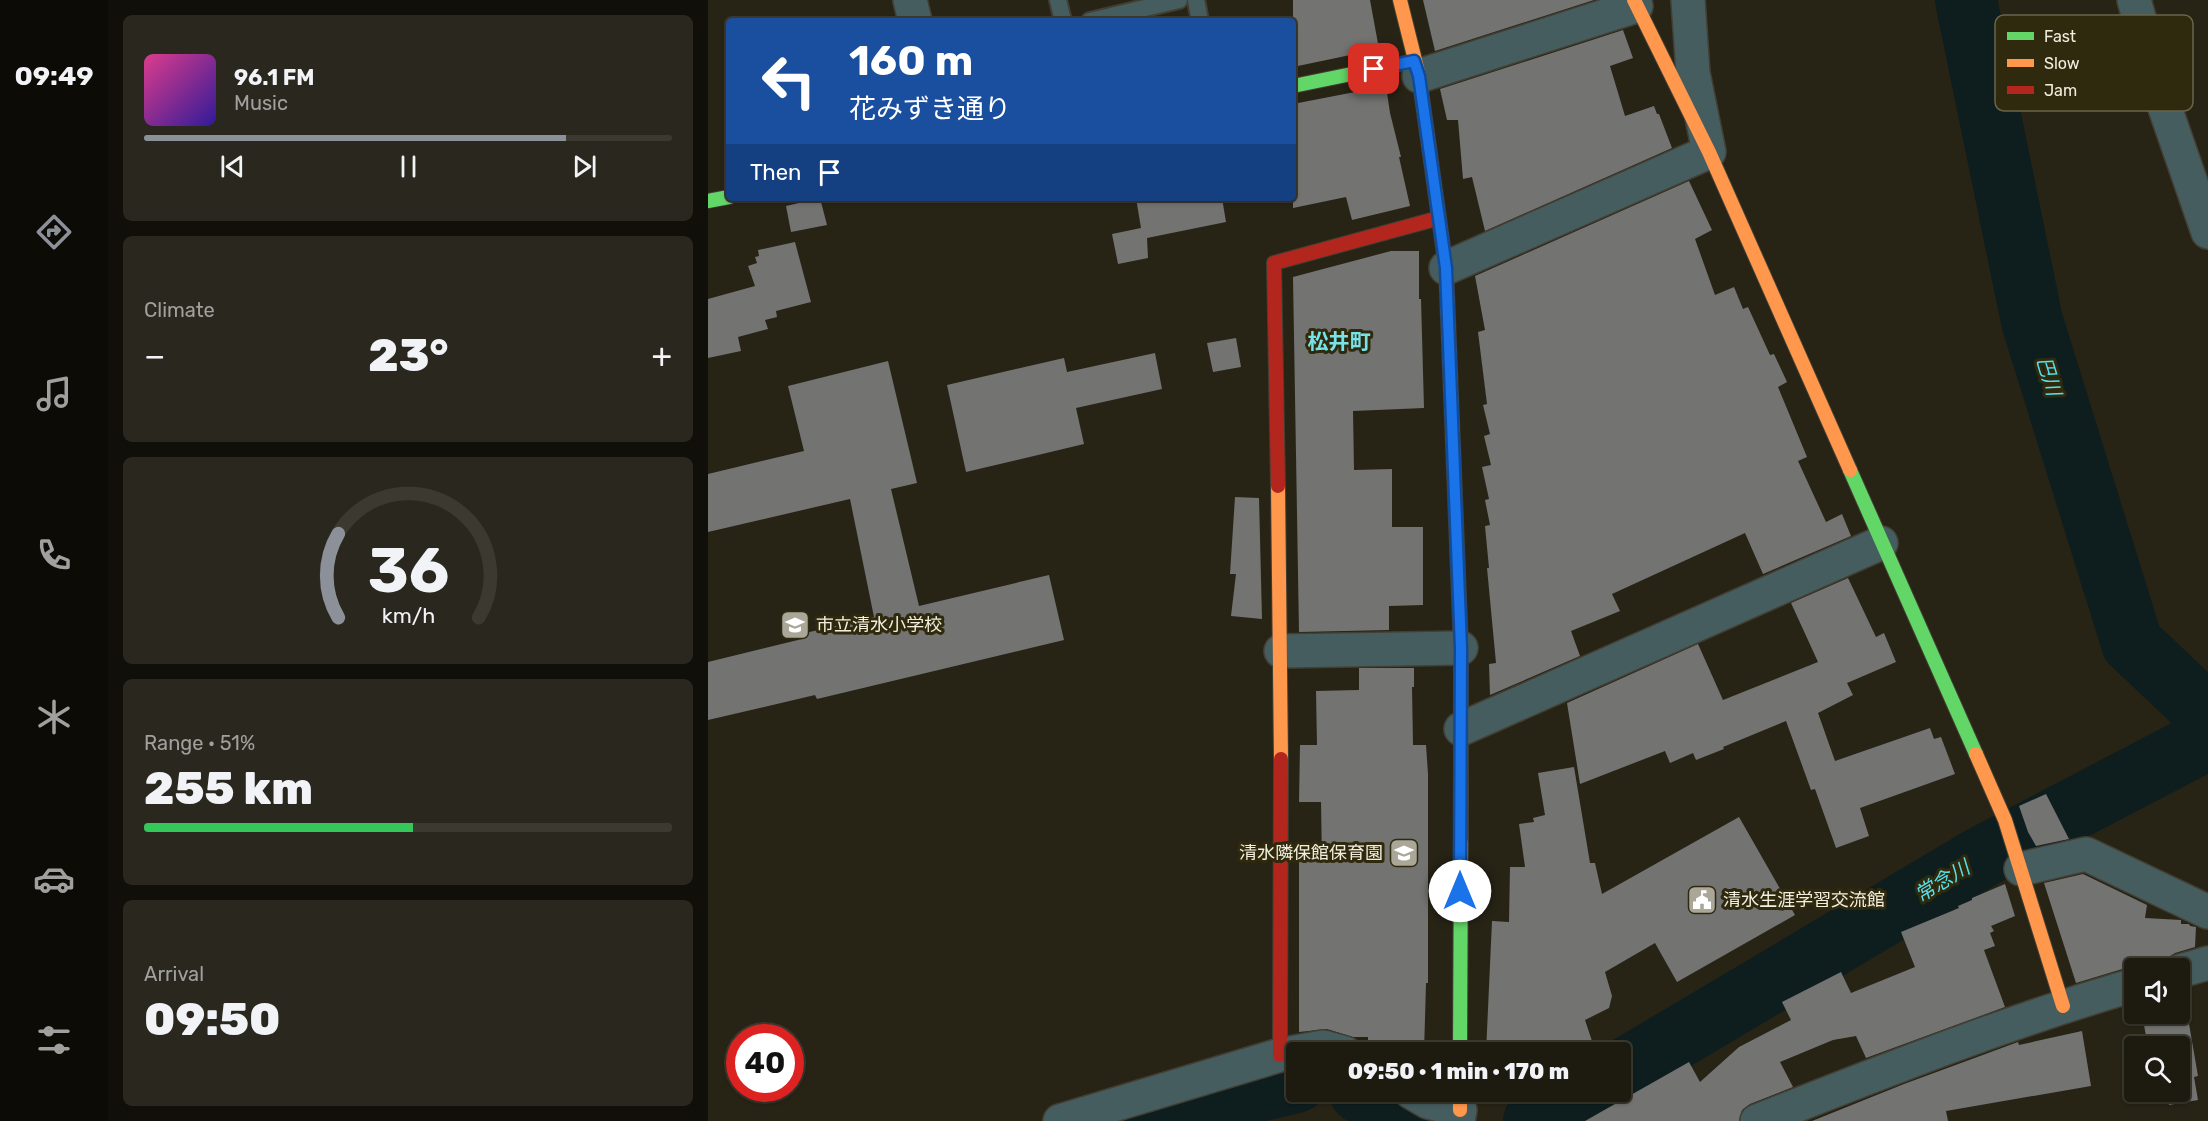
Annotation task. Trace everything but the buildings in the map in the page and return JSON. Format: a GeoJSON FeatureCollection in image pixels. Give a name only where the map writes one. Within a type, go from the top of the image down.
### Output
{"type":"FeatureCollection","features":[{"type":"Feature","properties":{"kind":"street"},"geometry":{"type":"LineString","coordinates":[[910,0],[914,18]]}},
{"type":"Feature","properties":{"kind":"street"},"geometry":{"type":"LineString","coordinates":[[1400,0],[1417,69],[1446,268],[1461,648],[1460,1042]]}},
{"type":"Feature","properties":{"kind":"street"},"geometry":{"type":"LineString","coordinates":[[1688,0],[1693,73],[1709,152]]}},
{"type":"Feature","properties":{"kind":"street"},"geometry":{"type":"LineString","coordinates":[[2134,0],[2138,15]]}},
{"type":"Feature","properties":{"kind":"street"},"geometry":{"type":"LineString","coordinates":[[1296,86],[1417,69],[1635,3],[1709,152],[2005,820],[2063,1006]]}},
{"type":"Feature","properties":{"kind":"street"},"geometry":{"type":"LineString","coordinates":[[2166,111],[2208,232]]}},
{"type":"Feature","properties":{"kind":"street"},"geometry":{"type":"LineString","coordinates":[[1446,268],[1709,152]]}},
{"type":"Feature","properties":{"kind":"street"},"geometry":{"type":"LineString","coordinates":[[708,201],[726,198]]}},
{"type":"Feature","properties":{"kind":"street"},"geometry":{"type":"LineString","coordinates":[[1280,1055],[1281,651],[1274,263],[1439,218]]}},
{"type":"Feature","properties":{"kind":"street"},"geometry":{"type":"LineString","coordinates":[[1461,729],[1881,543]]}},
{"type":"Feature","properties":{"kind":"street"},"geometry":{"type":"LineString","coordinates":[[1281,651],[1461,648]]}},
{"type":"Feature","properties":{"kind":"street"},"geometry":{"type":"LineString","coordinates":[[2021,869],[2086,854],[2208,912]]}},
{"type":"Feature","properties":{"kind":"street"},"geometry":{"type":"LineString","coordinates":[[2190,968],[2208,963]]}},
{"type":"Feature","properties":{"kind":"street"},"geometry":{"type":"LineString","coordinates":[[1757,1121],[1899,1065],[2063,1006],[2124,988]]}},
{"type":"Feature","properties":{"kind":"street"},"geometry":{"type":"LineString","coordinates":[[1060,1121],[1286,1054]]}},
{"type":"Feature","properties":{"kind":"street"},"geometry":{"type":"LineString","coordinates":[[1428,1102],[1459,1108]]}},
{"type":"Feature","properties":{"kind":"lane"},"geometry":{"type":"LineString","coordinates":[[1058,0],[1062,18]]}},
{"type":"Feature","properties":{"kind":"lane"},"geometry":{"type":"LineString","coordinates":[[1103,18],[1179,0]]}},
{"type":"Feature","properties":{"kind":"lane"},"geometry":{"type":"LineString","coordinates":[[1196,0],[1199,18]]}},
{"type":"Feature","properties":{"kind":"waterway","name":"巴川"},"geometry":{"type":"LineString","coordinates":[[1966,0],[2032,321],[2132,643],[2208,715]]}},
{"type":"Feature","properties":{"kind":"waterway","name":"常念川"},"geometry":{"type":"LineString","coordinates":[[1631,1065],[1982,857],[2208,739]]}},
{"type":"Feature","properties":{"kind":"waterway","name":"常念川"},"geometry":{"type":"LineString","coordinates":[[1132,1121],[1286,1084]]}},
{"type":"Feature","properties":{"kind":"waterway","name":"常念川"},"geometry":{"type":"LineString","coordinates":[[1376,1102],[1406,1121]]}},
{"type":"Feature","properties":{"kind":"waterway","name":"常念川"},"geometry":{"type":"LineString","coordinates":[[1534,1121],[1568,1102]]}},
{"type":"Feature","properties":{"kind":"traffic: fast"},"geometry":{"type":"LineString","coordinates":[[1296,85],[1415,61]]}},
{"type":"Feature","properties":{"kind":"traffic: fast"},"geometry":{"type":"LineString","coordinates":[[708,201],[726,198]]}},
{"type":"Feature","properties":{"kind":"traffic: fast"},"geometry":{"type":"LineString","coordinates":[[1850,470],[1976,754]]}},
{"type":"Feature","properties":{"kind":"traffic: fast"},"geometry":{"type":"LineString","coordinates":[[1460,1042],[1461,838]]}},
{"type":"Feature","properties":{"kind":"traffic: slow"},"geometry":{"type":"LineString","coordinates":[[1400,0],[1419,76],[1446,268],[1454,470]]}},
{"type":"Feature","properties":{"kind":"traffic: slow"},"geometry":{"type":"LineString","coordinates":[[1634,0],[1709,152],[1850,470]]}},
{"type":"Feature","properties":{"kind":"traffic: slow"},"geometry":{"type":"LineString","coordinates":[[1278,486],[1281,759]]}},
{"type":"Feature","properties":{"kind":"traffic: slow"},"geometry":{"type":"LineString","coordinates":[[1976,754],[2005,820],[2063,1006]]}},
{"type":"Feature","properties":{"kind":"traffic: slow"},"geometry":{"type":"LineString","coordinates":[[1460,1102],[1460,1110]]}},
{"type":"Feature","properties":{"kind":"traffic: jam"},"geometry":{"type":"LineString","coordinates":[[1278,486],[1274,263],[1439,218]]}},
{"type":"Feature","properties":{"kind":"traffic: jam"},"geometry":{"type":"LineString","coordinates":[[1454,470],[1461,648],[1461,838]]}},
{"type":"Feature","properties":{"kind":"traffic: jam"},"geometry":{"type":"LineString","coordinates":[[1280,1055],[1281,759]]}},
{"type":"Feature","properties":{"kind":"place","name":"市立清水小学校"},"geometry":{"type":"Point","coordinates":[795,625]}},
{"type":"Feature","properties":{"kind":"place","name":"清水隣保館保育園"},"geometry":{"type":"Point","coordinates":[1404,853]}},
{"type":"Feature","properties":{"kind":"place","name":"清水生涯学習交流館"},"geometry":{"type":"Point","coordinates":[1702,900]}},
{"type":"Feature","properties":{"kind":"district","name":"松井町"},"geometry":{"type":"Point","coordinates":[1339,341]}},
{"type":"Feature","properties":{"kind":"route"},"geometry":{"type":"LineString","coordinates":[[1374,69],[1414,61],[1419,76],[1446,268],[1461,648],[1460,891]]}}]}
